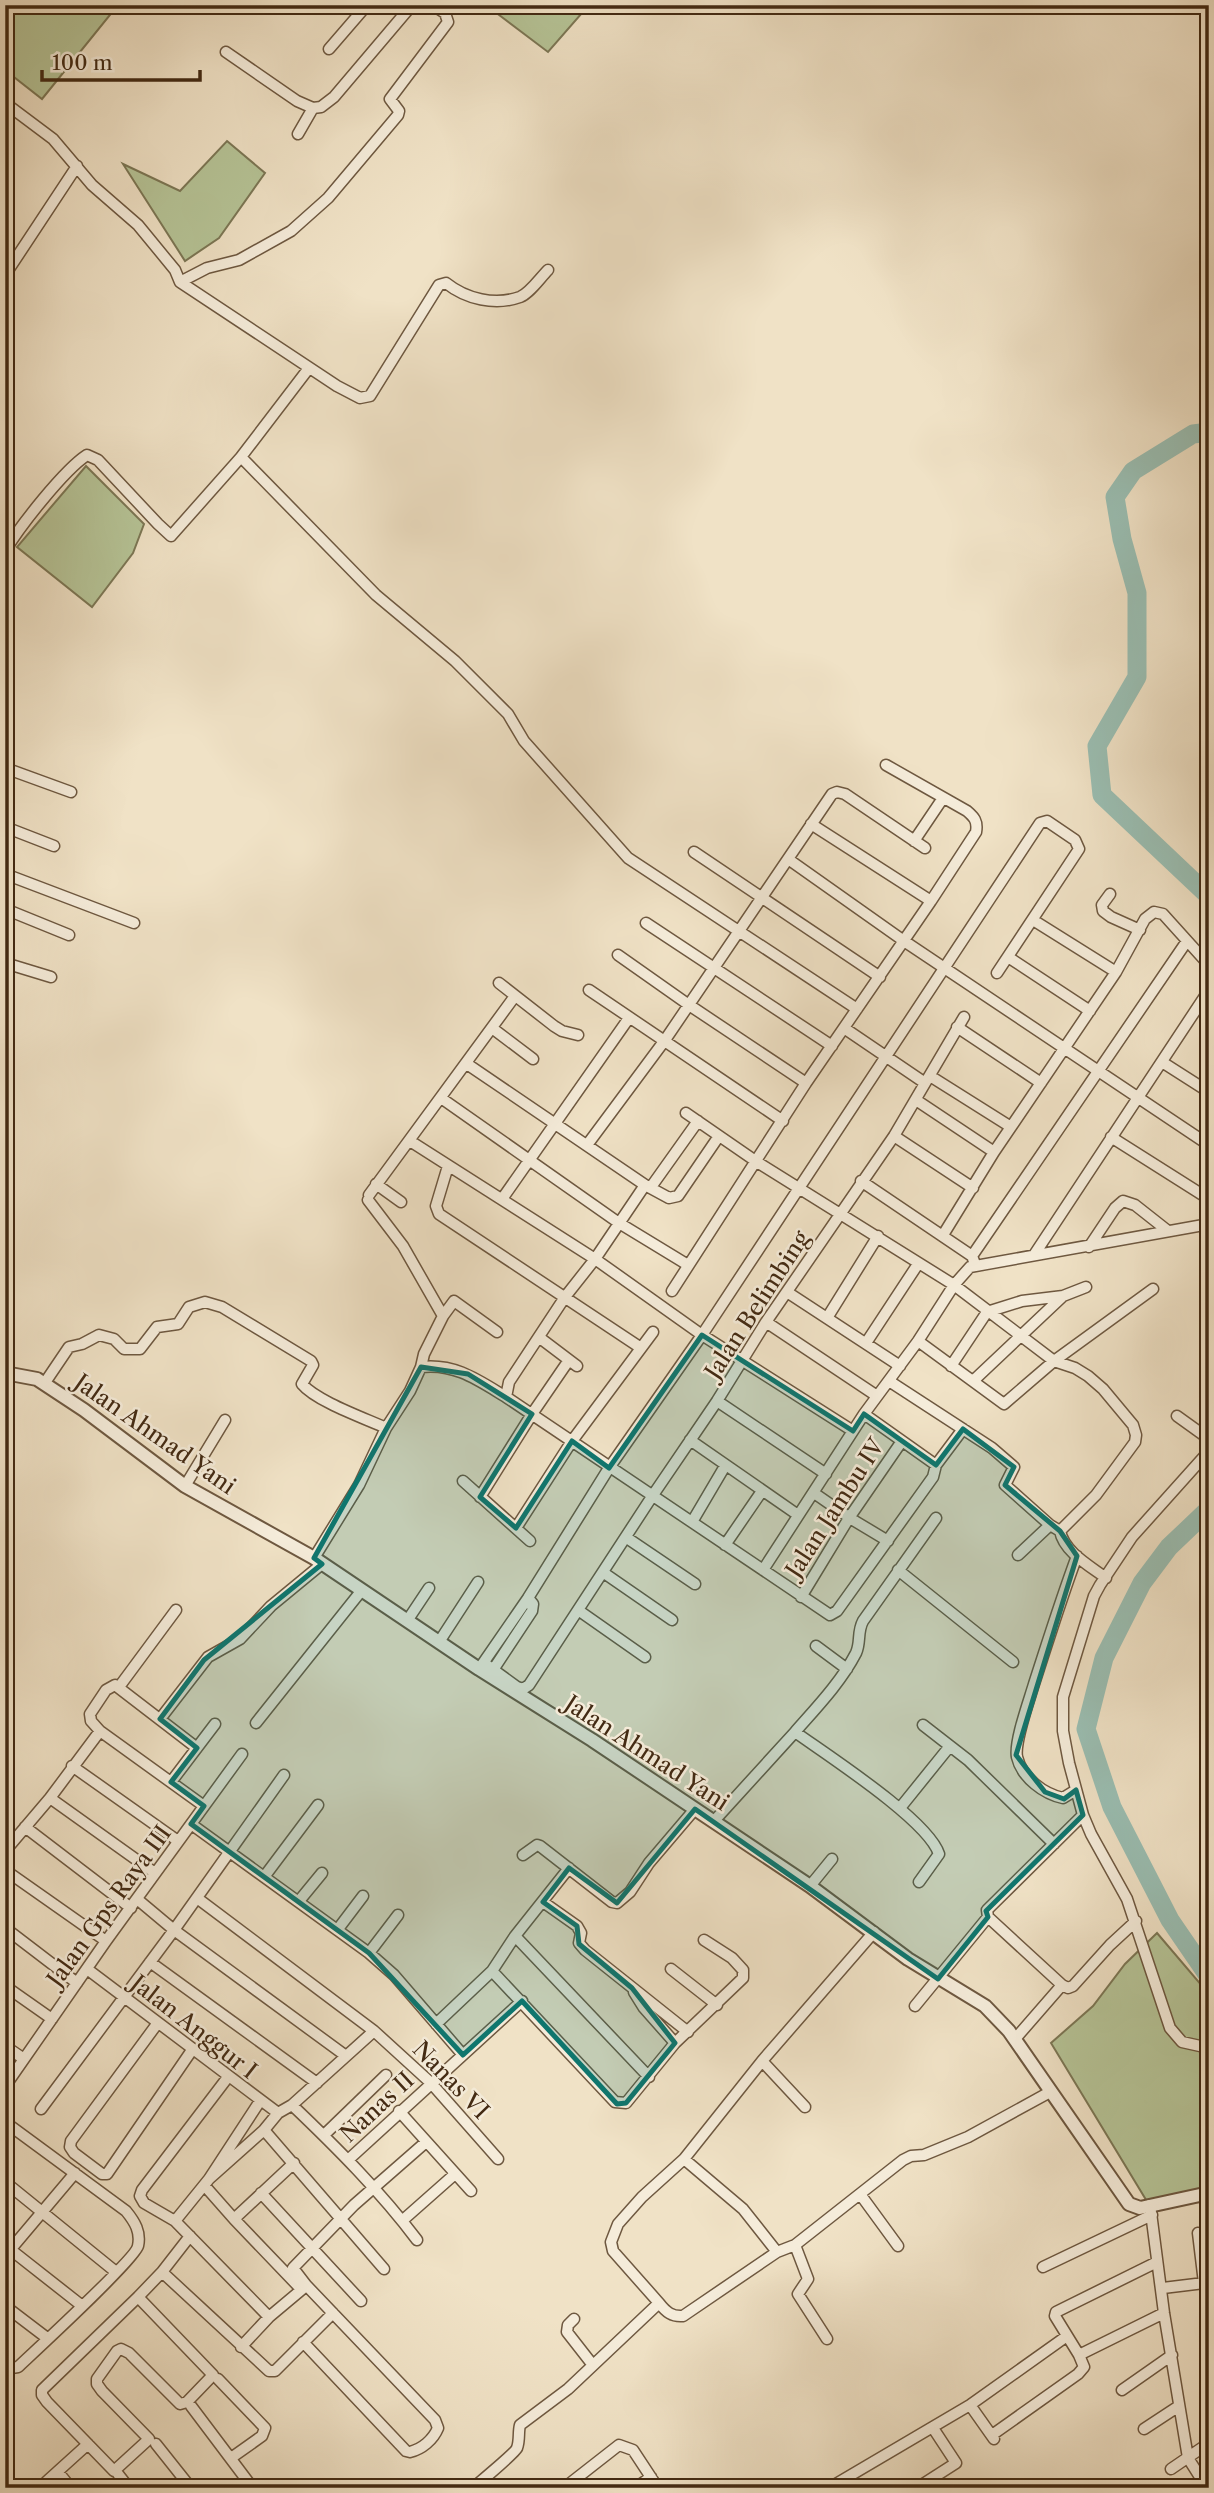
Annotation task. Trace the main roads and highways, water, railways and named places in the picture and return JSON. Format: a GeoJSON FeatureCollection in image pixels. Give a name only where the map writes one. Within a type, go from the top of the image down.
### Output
{"type":"FeatureCollection","features":[{"type":"Feature","properties":{"kind":"waterway"},"geometry":{"type":"LineString","coordinates":[[1209,432],[1193,434],[1133,471],[1115,497],[1122,539],[1137,593],[1137,677],[1097,746],[1102,795],[1209,896]]}},
{"type":"Feature","properties":{"kind":"waterway"},"geometry":{"type":"LineString","coordinates":[[1209,1509],[1169,1547],[1142,1583],[1104,1658],[1086,1729],[1112,1807],[1170,1920],[1209,1977]]}}]}
